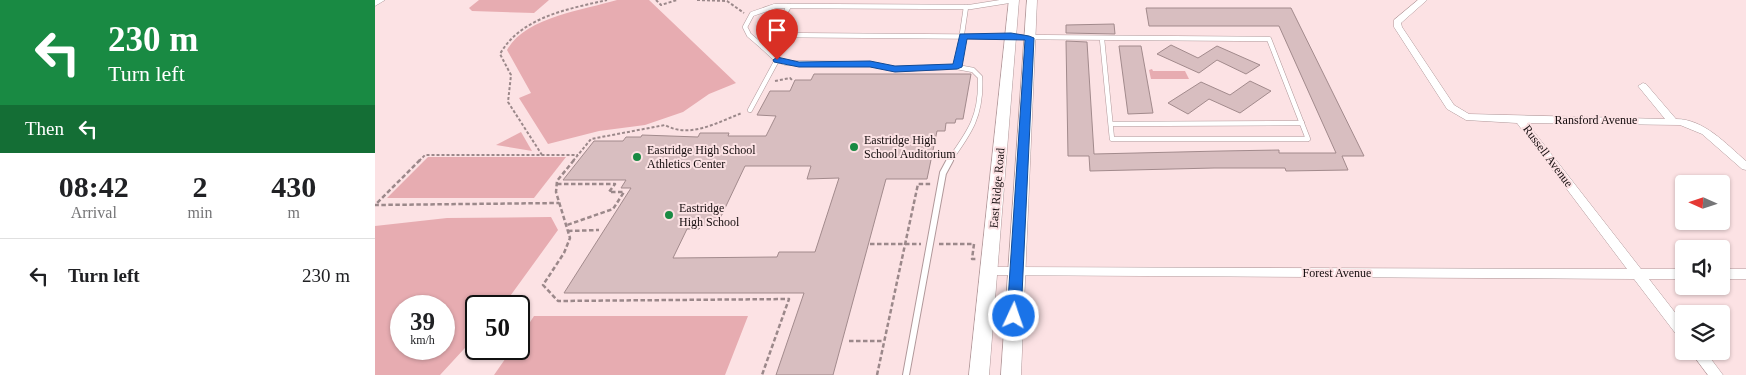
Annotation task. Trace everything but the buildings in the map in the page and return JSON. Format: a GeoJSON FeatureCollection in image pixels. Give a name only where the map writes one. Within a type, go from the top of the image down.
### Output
{"type":"FeatureCollection","features":[{"type":"Feature","properties":{"kind":"main road","name":"East Ridge Road"},"geometry":{"type":"LineString","coordinates":[[979,375],[1014,0]]}},
{"type":"Feature","properties":{"kind":"main road","name":"East Ridge Road"},"geometry":{"type":"LineString","coordinates":[[1011,375],[1031,0]]}},
{"type":"Feature","properties":{"kind":"street"},"geometry":{"type":"LineString","coordinates":[[375,4],[381,0]]}},
{"type":"Feature","properties":{"kind":"street","name":"Russell Avenue"},"geometry":{"type":"LineString","coordinates":[[1423,0],[1400,18],[1397,24],[1447,104],[1454,111],[1466,117],[1520,120],[1675,323]]}},
{"type":"Feature","properties":{"kind":"street"},"geometry":{"type":"LineString","coordinates":[[1643,86],[1673,122]]}},
{"type":"Feature","properties":{"kind":"street","name":"Ransford Avenue"},"geometry":{"type":"LineString","coordinates":[[1520,120],[1673,122],[1690,124],[1706,132],[1744,163]]}},
{"type":"Feature","properties":{"kind":"street","name":"Forest Avenue"},"geometry":{"type":"LineString","coordinates":[[989,272],[1675,274]]}},
{"type":"Feature","properties":{"kind":"street"},"geometry":{"type":"LineString","coordinates":[[1730,274],[1746,274]]}},
{"type":"Feature","properties":{"kind":"street"},"geometry":{"type":"LineString","coordinates":[[1704,360],[1716,375]]}},
{"type":"Feature","properties":{"kind":"lane"},"geometry":{"type":"LineString","coordinates":[[906,375],[943,173],[972,130],[977,112],[981,77],[973,70],[957,67],[895,69],[870,64],[799,64],[777,60],[749,35],[745,27],[752,14],[775,6],[966,7],[992,5],[1014,0]]}},
{"type":"Feature","properties":{"kind":"lane"},"geometry":{"type":"LineString","coordinates":[[763,47],[773,35],[789,6]]}},
{"type":"Feature","properties":{"kind":"lane"},"geometry":{"type":"LineString","coordinates":[[957,67],[966,7]]}},
{"type":"Feature","properties":{"kind":"lane"},"geometry":{"type":"LineString","coordinates":[[773,35],[1269,39],[1308,139],[1112,139],[1102,39]]}},
{"type":"Feature","properties":{"kind":"lane"},"geometry":{"type":"LineString","coordinates":[[750,110],[777,60]]}},
{"type":"Feature","properties":{"kind":"lane"},"geometry":{"type":"LineString","coordinates":[[1111,124],[1302,123]]}},
{"type":"Feature","properties":{"kind":"path"},"geometry":{"type":"LineString","coordinates":[[542,155],[508,102],[507,93],[512,82],[511,73],[500,54],[503,45],[512,35],[543,19],[607,0]]}},
{"type":"Feature","properties":{"kind":"path"},"geometry":{"type":"LineString","coordinates":[[656,0],[661,5],[677,0]]}},
{"type":"Feature","properties":{"kind":"path"},"geometry":{"type":"LineString","coordinates":[[697,0],[727,1],[745,14],[752,14]]}},
{"type":"Feature","properties":{"kind":"path"},"geometry":{"type":"LineString","coordinates":[[775,81],[777,76]]}},
{"type":"Feature","properties":{"kind":"path"},"geometry":{"type":"LineString","coordinates":[[766,81],[790,78],[792,80]]}},
{"type":"Feature","properties":{"kind":"path"},"geometry":{"type":"LineString","coordinates":[[750,110],[694,130],[671,130],[665,126],[591,139],[557,184],[555,192],[570,238],[564,253],[543,285],[558,301],[789,299],[762,375]]}},
{"type":"Feature","properties":{"kind":"path"},"geometry":{"type":"LineString","coordinates":[[559,203],[375,205],[425,155],[578,155]]}},
{"type":"Feature","properties":{"kind":"path"},"geometry":{"type":"LineString","coordinates":[[877,375],[918,184],[931,184],[933,177]]}},
{"type":"Feature","properties":{"kind":"path"},"geometry":{"type":"LineString","coordinates":[[557,184],[615,184],[609,192],[623,192],[613,209],[567,225]]}},
{"type":"Feature","properties":{"kind":"path"},"geometry":{"type":"LineString","coordinates":[[569,231],[599,230]]}},
{"type":"Feature","properties":{"kind":"path"},"geometry":{"type":"LineString","coordinates":[[849,341],[884,341]]}},
{"type":"Feature","properties":{"kind":"shaded area"},"geometry":{"type":"Polygon","coordinates":[[[479,0],[549,0],[534,13],[472,11],[469,8],[479,0]]]}},
{"type":"Feature","properties":{"kind":"shaded area"},"geometry":{"type":"Polygon","coordinates":[[[617,0],[649,0],[736,83],[709,94],[683,112],[645,125],[599,131],[548,144],[519,98],[531,93],[507,50],[516,39],[541,22],[556,16],[617,0]]]}},
{"type":"Feature","properties":{"kind":"shaded area"},"geometry":{"type":"Polygon","coordinates":[[[1152,69],[1153,71],[1185,71],[1189,79],[1151,79],[1149,70],[1152,69]]]}},
{"type":"Feature","properties":{"kind":"shaded area"},"geometry":{"type":"Polygon","coordinates":[[[521,132],[532,151],[496,145],[521,132]]]}},
{"type":"Feature","properties":{"kind":"shaded area"},"geometry":{"type":"Polygon","coordinates":[[[428,157],[566,157],[534,198],[387,198],[428,157]]]}},
{"type":"Feature","properties":{"kind":"shaded area"},"geometry":{"type":"Polygon","coordinates":[[[551,217],[558,230],[511,295],[465,295],[465,348],[455,359],[455,295],[390,295],[390,360],[454,360],[440,375],[375,375],[375,226],[447,218],[551,217]]]}},
{"type":"Feature","properties":{"kind":"shaded area"},"geometry":{"type":"Polygon","coordinates":[[[534,316],[748,316],[725,375],[494,375],[504,360],[530,360],[530,322],[534,316]]]}},
{"type":"Feature","properties":{"kind":"place","name":"Eastridge High School Auditorium"},"geometry":{"type":"Point","coordinates":[854,147]}},
{"type":"Feature","properties":{"kind":"place","name":"Eastridge High School Athletics Center"},"geometry":{"type":"Point","coordinates":[637,157]}},
{"type":"Feature","properties":{"kind":"place","name":"Eastridge High School"},"geometry":{"type":"Point","coordinates":[669,215]}},
{"type":"Feature","properties":{"kind":"route"},"geometry":{"type":"LineString","coordinates":[[777,60],[799,64],[870,64],[895,69],[957,67],[963,36],[1029,38],[1014,316]]}}]}
